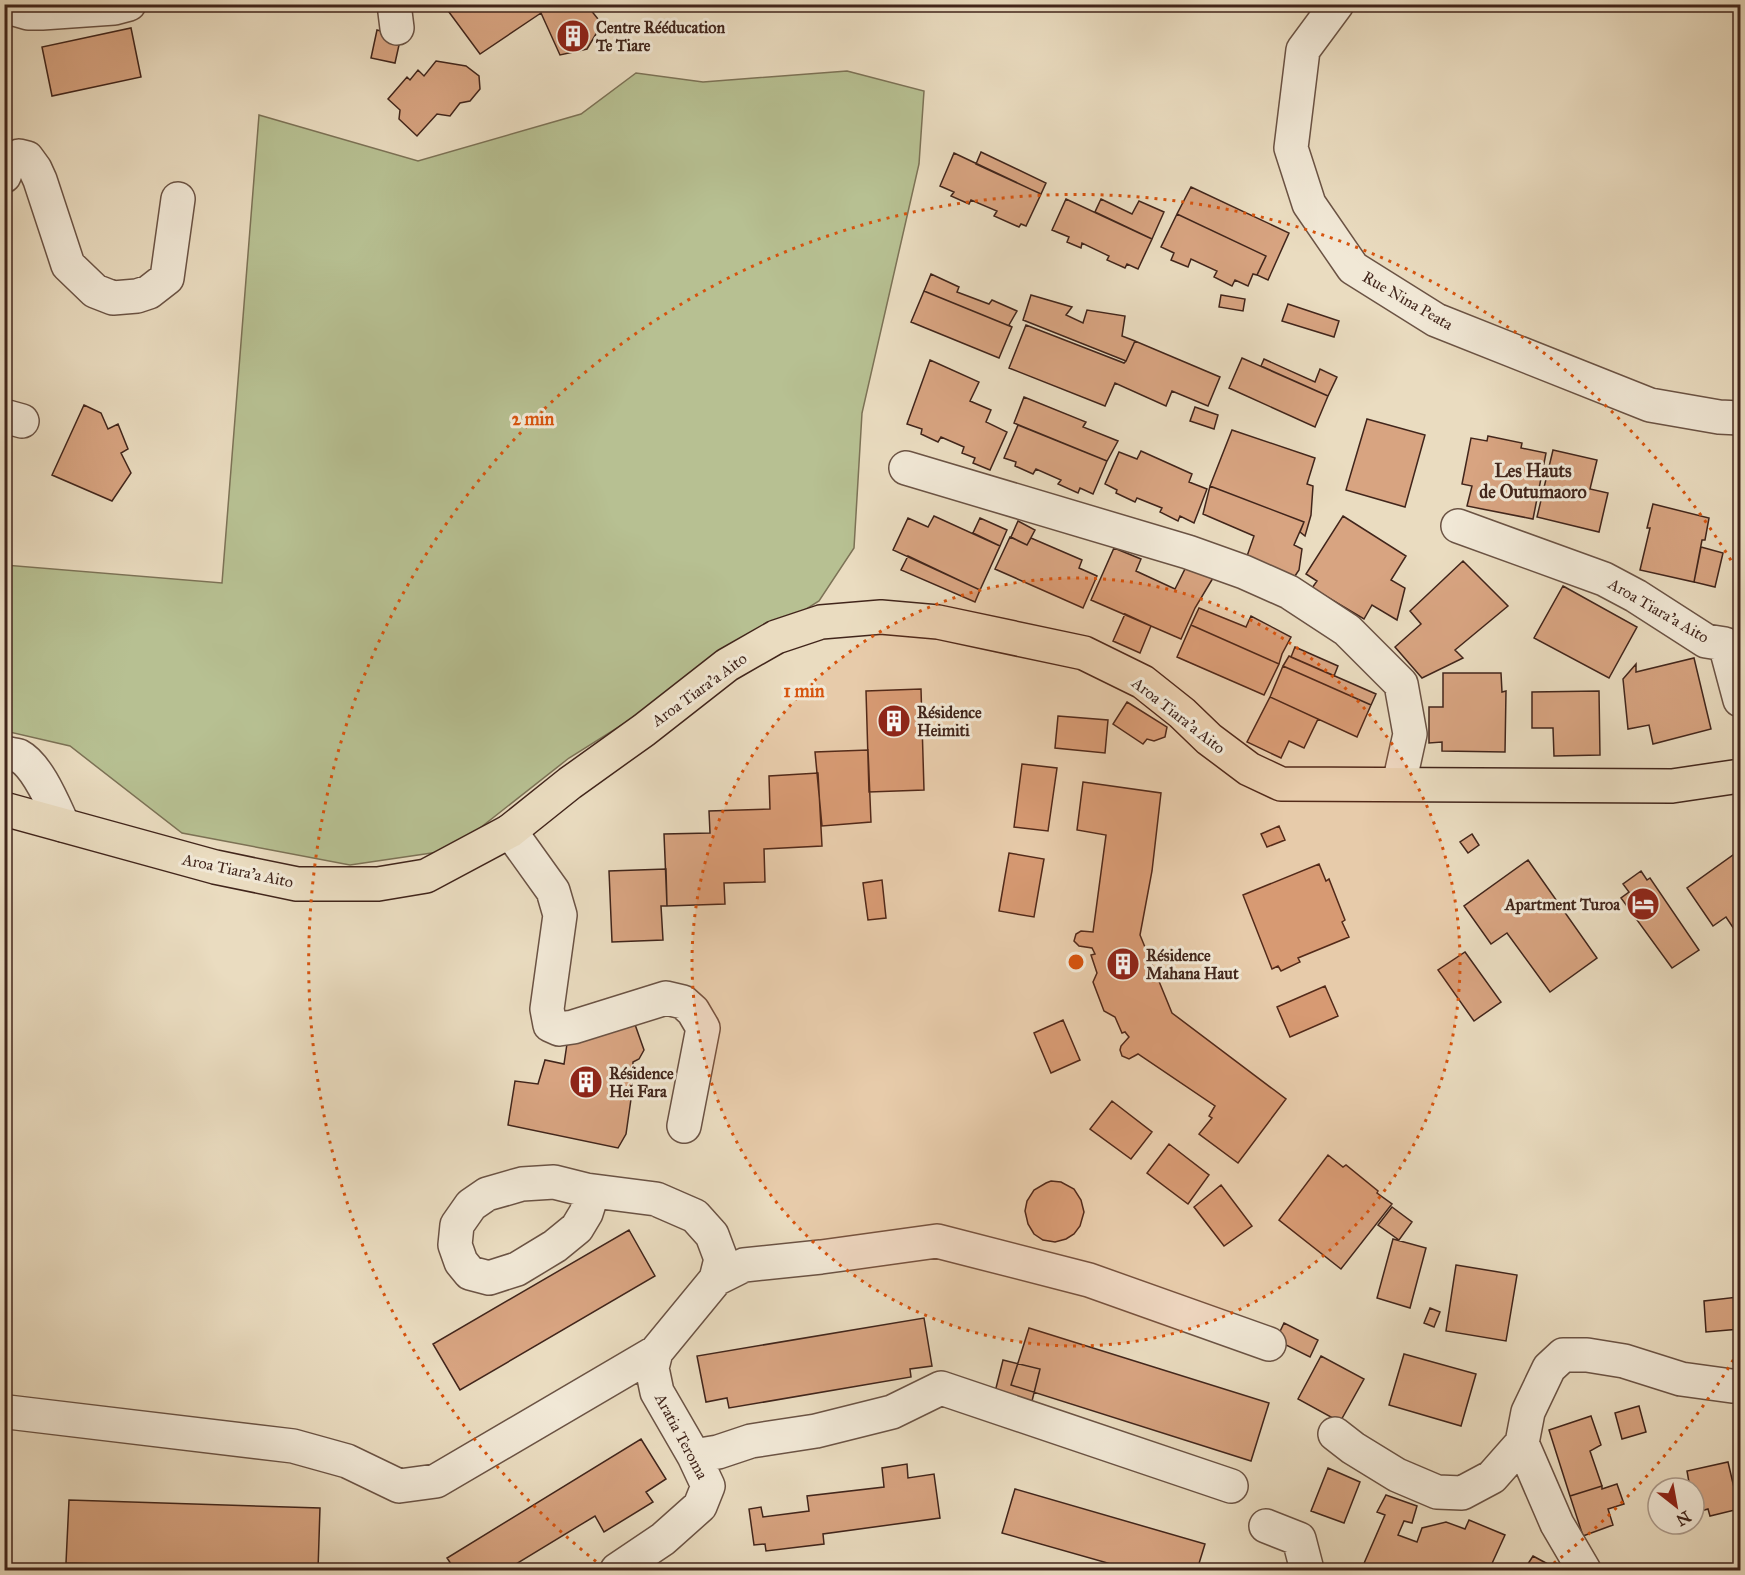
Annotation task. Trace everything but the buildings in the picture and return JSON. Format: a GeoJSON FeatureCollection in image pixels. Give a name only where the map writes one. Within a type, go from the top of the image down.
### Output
{"type":"FeatureCollection","features":[{"type":"Feature","properties":{"kind":"main road","name":"Aroa Tiara'a Aito"},"geometry":{"type":"LineString","coordinates":[[4,809],[214,867],[297,884],[378,884],[426,876],[510,831],[570,783],[737,659],[776,637],[821,622],[881,617],[938,622],[1084,653],[1143,682],[1249,770],[1281,784],[1672,786],[1740,776]]}},
{"type":"Feature","properties":{"kind":"street"},"geometry":{"type":"LineString","coordinates":[[4,6],[28,13],[42,13],[114,8],[129,4]]}},
{"type":"Feature","properties":{"kind":"street","name":"Rue Nina Peata"},"geometry":{"type":"LineString","coordinates":[[1337,4],[1303,50],[1291,148],[1309,204],[1353,268],[1436,320],[1650,405],[1719,417],[1740,418]]}},
{"type":"Feature","properties":{"kind":"street"},"geometry":{"type":"LineString","coordinates":[[4,176],[9,163],[19,156],[27,158],[35,168],[40,180],[68,265],[95,291],[112,298],[138,296],[149,292],[167,278],[178,199]]}},
{"type":"Feature","properties":{"kind":"street"},"geometry":{"type":"LineString","coordinates":[[906,468],[1188,552],[1244,572],[1289,592],[1347,630],[1401,684],[1410,734],[1399,784]]}},
{"type":"Feature","properties":{"kind":"street","name":"Aroa Tiara'a Aito"},"geometry":{"type":"LineString","coordinates":[[1458,526],[1604,579],[1636,596],[1706,641],[1733,639],[1740,700]]}},
{"type":"Feature","properties":{"kind":"street"},"geometry":{"type":"LineString","coordinates":[[4,753],[19,756],[28,764],[37,775],[63,825]]}},
{"type":"Feature","properties":{"kind":"street"},"geometry":{"type":"LineString","coordinates":[[510,831],[553,891],[560,915],[547,1009],[550,1025],[559,1029],[573,1027],[666,998],[683,1002],[693,1011],[703,1028],[684,1126]]}},
{"type":"Feature","properties":{"kind":"street"},"geometry":{"type":"LineString","coordinates":[[593,1191],[656,1199],[695,1216],[712,1235],[721,1259],[716,1279]]}},
{"type":"Feature","properties":{"kind":"street"},"geometry":{"type":"LineString","coordinates":[[8,1412],[293,1446],[347,1461],[399,1486],[436,1481],[656,1352],[716,1279],[744,1265],[936,1241],[1089,1280],[1269,1344]]}},
{"type":"Feature","properties":{"kind":"street","name":"Aratia Teroma"},"geometry":{"type":"LineString","coordinates":[[617,1570],[663,1539],[700,1506],[708,1486],[694,1456],[657,1392],[652,1368],[656,1352]]}},
{"type":"Feature","properties":{"kind":"street"},"geometry":{"type":"LineString","coordinates":[[1335,1434],[1397,1475],[1437,1492],[1462,1493],[1492,1477],[1522,1443],[1528,1412],[1549,1368],[1563,1355],[1587,1355],[1624,1361],[1681,1379],[1740,1386]]}},
{"type":"Feature","properties":{"kind":"street"},"geometry":{"type":"LineString","coordinates":[[694,1456],[718,1452],[751,1441],[816,1431],[892,1412],[941,1388],[1231,1486]]}},
{"type":"Feature","properties":{"kind":"street"},"geometry":{"type":"LineString","coordinates":[[1522,1443],[1557,1524],[1584,1570]]}},
{"type":"Feature","properties":{"kind":"street"},"geometry":{"type":"LineString","coordinates":[[1266,1526],[1299,1539],[1306,1570]]}},
{"type":"Feature","properties":{"kind":"green space"},"geometry":{"type":"Polygon","coordinates":[[[847,71],[924,91],[919,164],[862,413],[854,548],[819,601],[569,758],[452,850],[350,865],[182,833],[70,746],[5,731],[5,565],[222,583],[259,115],[418,161],[581,114],[636,73],[703,82],[847,71]]]}},
{"type":"Feature","properties":{"kind":"place","name":"Centre Rééducation Te Tiare"},"geometry":{"type":"Point","coordinates":[573,36]}},
{"type":"Feature","properties":{"kind":"place","name":"Résidence Heimiti"},"geometry":{"type":"Point","coordinates":[894,721]}},
{"type":"Feature","properties":{"kind":"place","name":"Apartment Turoa"},"geometry":{"type":"Point","coordinates":[1643,904]}},
{"type":"Feature","properties":{"kind":"place","name":"Résidence Mahana Haut"},"geometry":{"type":"Point","coordinates":[1123,964]}},
{"type":"Feature","properties":{"kind":"place","name":"Résidence Hei Fara"},"geometry":{"type":"Point","coordinates":[586,1082]}},
{"type":"Feature","properties":{"kind":"district","name":"Les Hauts de Outumaoro"},"geometry":{"type":"Point","coordinates":[1533,481]}}]}
